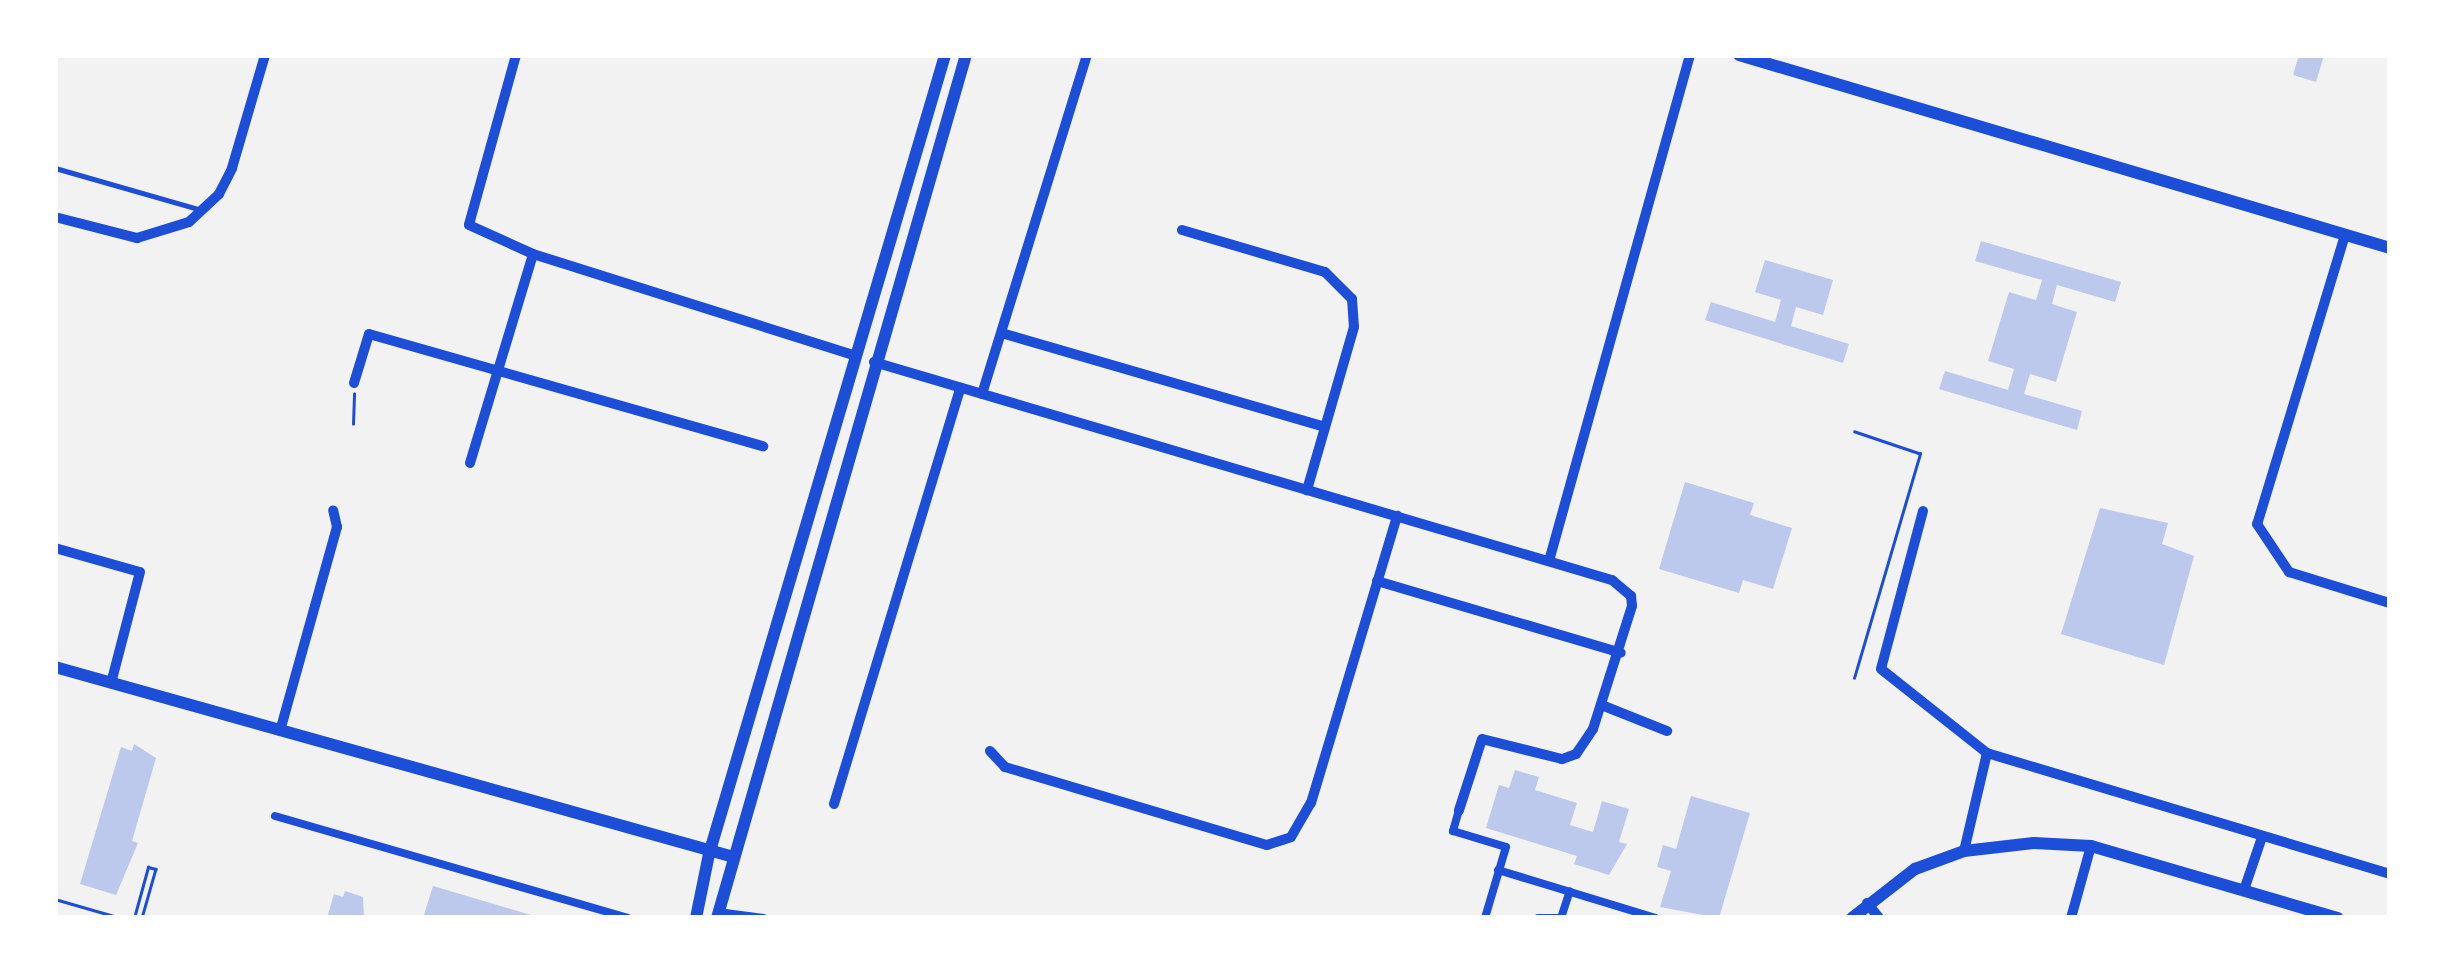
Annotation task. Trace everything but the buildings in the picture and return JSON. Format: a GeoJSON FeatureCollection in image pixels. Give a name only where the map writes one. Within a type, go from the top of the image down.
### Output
{"type":"FeatureCollection","features":[{"type":"Feature","properties":{"kind":"street"},"geometry":{"type":"LineString","coordinates":[[55,217],[137,238],[161,234],[204,211],[232,168],[265,55]]}},
{"type":"Feature","properties":{"kind":"street"},"geometry":{"type":"LineString","coordinates":[[516,55],[469,226],[532,254],[874,362],[1612,580],[1630,596],[1621,653],[1604,706],[1576,754],[1562,759],[1482,739],[1453,830],[1506,847],[1485,918]]}},
{"type":"Feature","properties":{"kind":"street"},"geometry":{"type":"LineString","coordinates":[[696,918],[709,854],[945,55]]}},
{"type":"Feature","properties":{"kind":"street"},"geometry":{"type":"LineString","coordinates":[[764,918],[718,915],[730,856],[966,55]]}},
{"type":"Feature","properties":{"kind":"street"},"geometry":{"type":"LineString","coordinates":[[982,394],[1005,334],[1087,55]]}},
{"type":"Feature","properties":{"kind":"street"},"geometry":{"type":"LineString","coordinates":[[1548,561],[1690,55]]}},
{"type":"Feature","properties":{"kind":"street"},"geometry":{"type":"LineString","coordinates":[[1739,55],[2390,248]]}},
{"type":"Feature","properties":{"kind":"street"},"geometry":{"type":"LineString","coordinates":[[1182,230],[1325,272],[1346,291],[1354,327],[1307,490]]}},
{"type":"Feature","properties":{"kind":"street"},"geometry":{"type":"LineString","coordinates":[[2345,234],[2257,524],[2289,572],[2390,603]]}},
{"type":"Feature","properties":{"kind":"street"},"geometry":{"type":"LineString","coordinates":[[470,464],[532,254]]}},
{"type":"Feature","properties":{"kind":"street"},"geometry":{"type":"LineString","coordinates":[[354,383],[369,334],[762,446]]}},
{"type":"Feature","properties":{"kind":"street"},"geometry":{"type":"LineString","coordinates":[[1005,334],[1325,428]]}},
{"type":"Feature","properties":{"kind":"street"},"geometry":{"type":"LineString","coordinates":[[834,804],[960,388]]}},
{"type":"Feature","properties":{"kind":"street"},"geometry":{"type":"LineString","coordinates":[[280,731],[336,528],[333,510]]}},
{"type":"Feature","properties":{"kind":"street"},"geometry":{"type":"LineString","coordinates":[[1923,511],[1880,668],[1988,753],[2390,874]]}},
{"type":"Feature","properties":{"kind":"street"},"geometry":{"type":"LineString","coordinates":[[990,751],[1006,768],[1267,845],[1280,842],[1303,823],[1311,803],[1397,516]]}},
{"type":"Feature","properties":{"kind":"street"},"geometry":{"type":"LineString","coordinates":[[55,548],[140,572],[111,683]]}},
{"type":"Feature","properties":{"kind":"street"},"geometry":{"type":"LineString","coordinates":[[1377,581],[1621,653]]}},
{"type":"Feature","properties":{"kind":"street"},"geometry":{"type":"LineString","coordinates":[[55,666],[709,854],[730,856]]}},
{"type":"Feature","properties":{"kind":"street"},"geometry":{"type":"LineString","coordinates":[[1604,706],[1667,731]]}},
{"type":"Feature","properties":{"kind":"street"},"geometry":{"type":"LineString","coordinates":[[1964,852],[1988,753]]}},
{"type":"Feature","properties":{"kind":"street"},"geometry":{"type":"LineString","coordinates":[[274,816],[628,918]]}},
{"type":"Feature","properties":{"kind":"street"},"geometry":{"type":"LineString","coordinates":[[2244,890],[2262,836]]}},
{"type":"Feature","properties":{"kind":"street"},"geometry":{"type":"LineString","coordinates":[[1852,918],[1915,870],[1964,852],[2017,844],[2092,846],[2338,918]]}},
{"type":"Feature","properties":{"kind":"street"},"geometry":{"type":"LineString","coordinates":[[2070,918],[2092,846]]}},
{"type":"Feature","properties":{"kind":"street"},"geometry":{"type":"LineString","coordinates":[[1498,870],[1656,918]]}},
{"type":"Feature","properties":{"kind":"street"},"geometry":{"type":"LineString","coordinates":[[1538,918],[1560,918],[1570,892]]}},
{"type":"Feature","properties":{"kind":"street"},"geometry":{"type":"LineString","coordinates":[[1868,903],[1879,918]]}},
{"type":"Feature","properties":{"kind":"lane"},"geometry":{"type":"LineString","coordinates":[[55,168],[204,211]]}},
{"type":"Feature","properties":{"kind":"path"},"geometry":{"type":"LineString","coordinates":[[353,424],[354,383]]}},
{"type":"Feature","properties":{"kind":"path"},"geometry":{"type":"LineString","coordinates":[[1854,678],[1920,454],[1855,432]]}},
{"type":"Feature","properties":{"kind":"path"},"geometry":{"type":"LineString","coordinates":[[134,918],[148,867],[156,869],[142,918]]}},
{"type":"Feature","properties":{"kind":"path"},"geometry":{"type":"LineString","coordinates":[[55,898],[121,918]]}}]}
